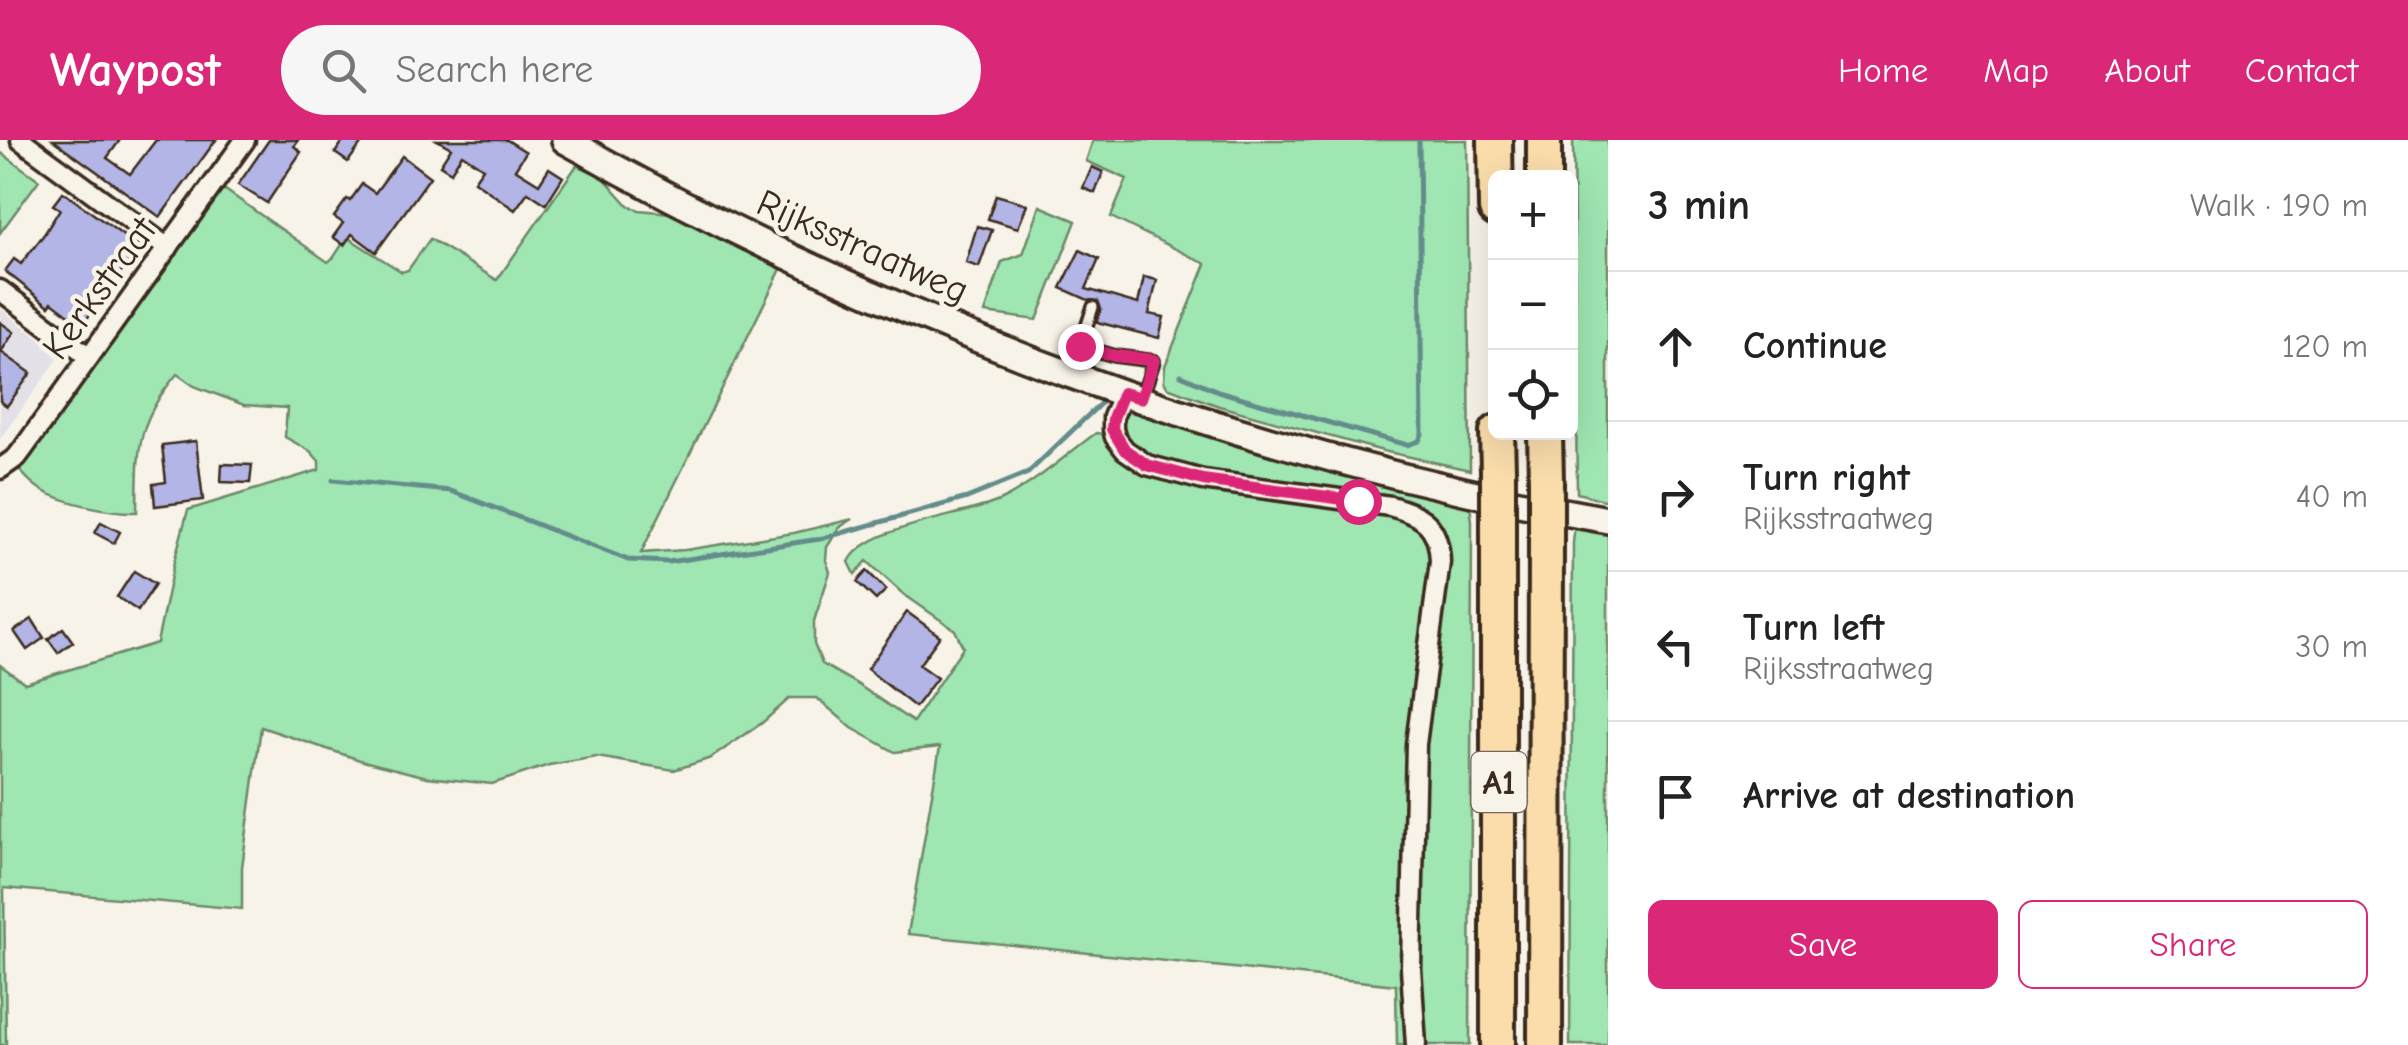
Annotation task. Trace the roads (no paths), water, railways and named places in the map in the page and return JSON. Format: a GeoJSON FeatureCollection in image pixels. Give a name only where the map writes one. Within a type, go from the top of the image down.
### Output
{"type":"FeatureCollection","features":[{"type":"Feature","properties":{"kind":"highway"},"geometry":{"type":"LineString","coordinates":[[1495,140],[1495,170]]}},
{"type":"Feature","properties":{"kind":"highway"},"geometry":{"type":"LineString","coordinates":[[1544,140],[1544,170]]}},
{"type":"Feature","properties":{"kind":"highway","name":"A1"},"geometry":{"type":"LineString","coordinates":[[1497,440],[1498,1045]]}},
{"type":"Feature","properties":{"kind":"highway","name":"A1"},"geometry":{"type":"LineString","coordinates":[[1544,1045],[1545,440]]}},
{"type":"Feature","properties":{"kind":"main road","name":"Rijksstraatweg"},"geometry":{"type":"LineString","coordinates":[[565,140],[698,212],[828,275],[971,336],[1132,395],[1371,468],[1608,520]]}},
{"type":"Feature","properties":{"kind":"street"},"geometry":{"type":"LineString","coordinates":[[21,140],[168,248]]}},
{"type":"Feature","properties":{"kind":"street","name":"Kerkstraat"},"geometry":{"type":"LineString","coordinates":[[0,469],[17,458],[245,140]]}},
{"type":"Feature","properties":{"kind":"street"},"geometry":{"type":"LineString","coordinates":[[0,290],[89,358]]}},
{"type":"Feature","properties":{"kind":"street"},"geometry":{"type":"LineString","coordinates":[[1132,395],[1113,418],[1112,429],[1125,450],[1147,465],[1203,480],[1390,506],[1419,516],[1438,540],[1440,562],[1420,708],[1415,784],[1411,968],[1416,1045]]}},
{"type":"Feature","properties":{"kind":"lane"},"geometry":{"type":"LineString","coordinates":[[1093,308],[1080,346],[1115,356],[1154,360],[1132,395]]}},
{"type":"Feature","properties":{"kind":"waterway"},"geometry":{"type":"LineString","coordinates":[[1181,375],[1218,391],[1407,445],[1419,441],[1419,140]]}},
{"type":"Feature","properties":{"kind":"waterway"},"geometry":{"type":"LineString","coordinates":[[333,480],[451,491],[628,560],[668,562],[820,539],[967,498],[1028,473],[1101,403]]}}]}
